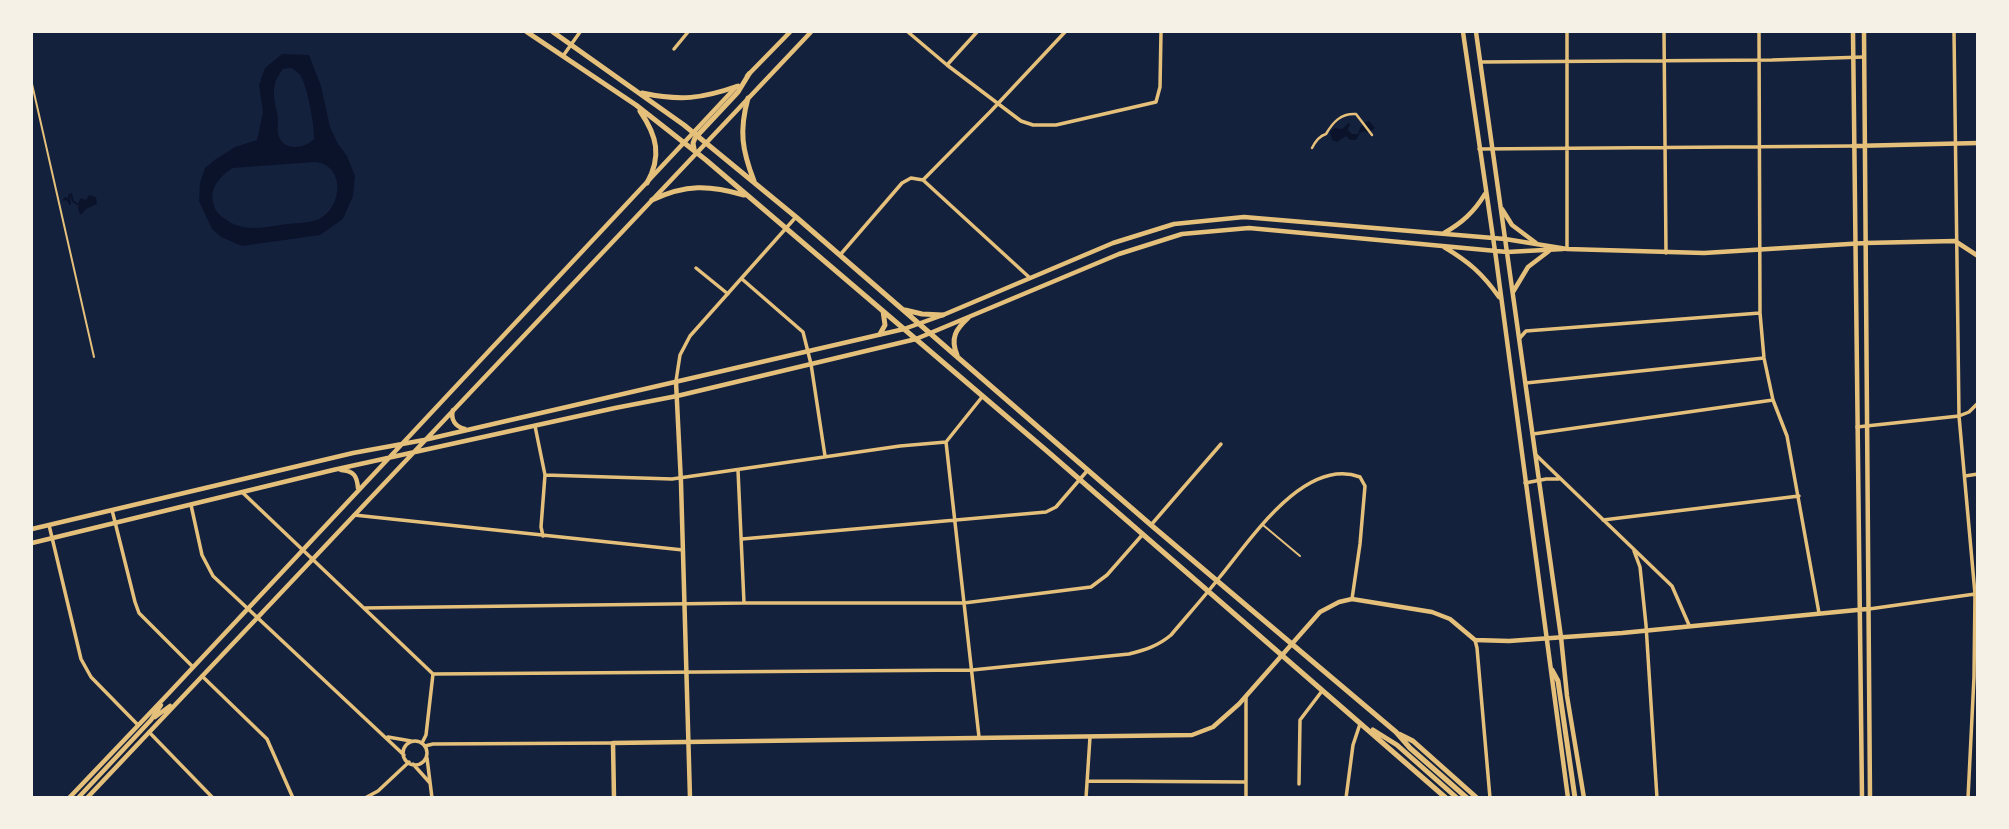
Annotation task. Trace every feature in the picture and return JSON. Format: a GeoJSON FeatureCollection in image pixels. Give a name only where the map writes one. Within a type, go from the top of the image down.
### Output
{"type":"FeatureCollection","features":[{"type":"Feature","properties":{"kind":"main road"},"geometry":{"type":"LineString","coordinates":[[527,32],[636,105],[696,152],[881,308],[1446,797]]}},
{"type":"Feature","properties":{"kind":"main road"},"geometry":{"type":"LineString","coordinates":[[553,32],[695,135],[796,217],[1151,525],[1396,732],[1410,748],[1467,797]]}},
{"type":"Feature","properties":{"kind":"main road"},"geometry":{"type":"LineString","coordinates":[[696,152],[693,143],[695,135],[790,32]]}},
{"type":"Feature","properties":{"kind":"main road"},"geometry":{"type":"LineString","coordinates":[[88,797],[811,32]]}},
{"type":"Feature","properties":{"kind":"main road"},"geometry":{"type":"LineString","coordinates":[[1462,32],[1570,797]]}},
{"type":"Feature","properties":{"kind":"main road"},"geometry":{"type":"LineString","coordinates":[[1476,32],[1567,696],[1584,797]]}},
{"type":"Feature","properties":{"kind":"main road"},"geometry":{"type":"LineString","coordinates":[[1853,32],[1862,797]]}},
{"type":"Feature","properties":{"kind":"main road"},"geometry":{"type":"LineString","coordinates":[[1864,32],[1870,797]]}},
{"type":"Feature","properties":{"kind":"main road"},"geometry":{"type":"LineString","coordinates":[[69,797],[646,183],[738,92],[749,74]]}},
{"type":"Feature","properties":{"kind":"main road"},"geometry":{"type":"LineString","coordinates":[[637,92],[680,99],[710,95],[738,86]]}},
{"type":"Feature","properties":{"kind":"main road"},"geometry":{"type":"LineString","coordinates":[[748,98],[743,117],[742,140],[755,184]]}},
{"type":"Feature","properties":{"kind":"main road"},"geometry":{"type":"LineString","coordinates":[[636,105],[653,134],[657,153],[656,166],[646,183]]}},
{"type":"Feature","properties":{"kind":"main road"},"geometry":{"type":"LineString","coordinates":[[1853,146],[1978,143]]}},
{"type":"Feature","properties":{"kind":"main road"},"geometry":{"type":"LineString","coordinates":[[652,200],[684,188],[699,187],[715,187],[747,196]]}},
{"type":"Feature","properties":{"kind":"main road"},"geometry":{"type":"LineString","coordinates":[[1442,234],[1468,216],[1485,193]]}},
{"type":"Feature","properties":{"kind":"main road"},"geometry":{"type":"LineString","coordinates":[[1500,205],[1512,225],[1536,243]]}},
{"type":"Feature","properties":{"kind":"main road"},"geometry":{"type":"LineString","coordinates":[[32,529],[353,453],[424,440],[904,329],[1113,243],[1174,224],[1244,217],[1505,239],[1567,248],[1666,253],[1856,243],[1955,241],[1978,256]]}},
{"type":"Feature","properties":{"kind":"main road"},"geometry":{"type":"LineString","coordinates":[[32,543],[333,470],[615,408],[677,397],[916,339],[1119,254],[1182,234],[1250,228],[1507,252],[1567,248]]}},
{"type":"Feature","properties":{"kind":"main road"},"geometry":{"type":"LineString","coordinates":[[1440,245],[1466,260],[1484,275],[1501,299]]}},
{"type":"Feature","properties":{"kind":"main road"},"geometry":{"type":"LineString","coordinates":[[1513,293],[1528,267],[1549,251]]}},
{"type":"Feature","properties":{"kind":"main road"},"geometry":{"type":"LineString","coordinates":[[880,334],[885,326],[881,308]]}},
{"type":"Feature","properties":{"kind":"main road"},"geometry":{"type":"LineString","coordinates":[[900,308],[925,315],[943,315]]}},
{"type":"Feature","properties":{"kind":"main road"},"geometry":{"type":"LineString","coordinates":[[958,358],[954,336],[958,327],[968,318]]}},
{"type":"Feature","properties":{"kind":"main road"},"geometry":{"type":"LineString","coordinates":[[1506,340],[1519,338]]}},
{"type":"Feature","properties":{"kind":"main road"},"geometry":{"type":"LineString","coordinates":[[676,382],[690,797]]}},
{"type":"Feature","properties":{"kind":"main road"},"geometry":{"type":"LineString","coordinates":[[453,410],[455,424],[470,429]]}},
{"type":"Feature","properties":{"kind":"main road"},"geometry":{"type":"LineString","coordinates":[[333,470],[352,472],[358,479],[358,489]]}},
{"type":"Feature","properties":{"kind":"main road"},"geometry":{"type":"LineString","coordinates":[[614,797],[613,743],[1090,737],[1199,733],[1219,722],[1246,695],[1320,612],[1339,602],[1352,599],[1443,615],[1475,640],[1509,641],[1867,609]]}},
{"type":"Feature","properties":{"kind":"main road"},"geometry":{"type":"LineString","coordinates":[[1552,670],[1558,681],[1569,761],[1570,797]]}},
{"type":"Feature","properties":{"kind":"main road"},"geometry":{"type":"LineString","coordinates":[[150,721],[169,692]]}},
{"type":"Feature","properties":{"kind":"main road"},"geometry":{"type":"LineString","coordinates":[[78,797],[150,721],[179,699]]}},
{"type":"Feature","properties":{"kind":"main road"},"geometry":{"type":"LineString","coordinates":[[1367,727],[1397,745],[1457,797]]}},
{"type":"Feature","properties":{"kind":"main road"},"geometry":{"type":"LineString","coordinates":[[1396,732],[1413,741],[1476,797]]}},
{"type":"Feature","properties":{"kind":"main road"},"geometry":{"type":"LineString","coordinates":[[93,772],[91,780],[95,784],[101,784]]}},
{"type":"Feature","properties":{"kind":"main road"},"geometry":{"type":"LineString","coordinates":[[78,788],[84,787],[88,790],[88,797]]}},
{"type":"Feature","properties":{"kind":"street"},"geometry":{"type":"LineString","coordinates":[[563,56],[580,32]]}},
{"type":"Feature","properties":{"kind":"street"},"geometry":{"type":"LineString","coordinates":[[674,49],[688,32]]}},
{"type":"Feature","properties":{"kind":"street"},"geometry":{"type":"LineString","coordinates":[[908,32],[1021,121],[1045,126],[1156,102],[1160,87],[1161,32]]}},
{"type":"Feature","properties":{"kind":"street"},"geometry":{"type":"LineString","coordinates":[[947,65],[977,32]]}},
{"type":"Feature","properties":{"kind":"street"},"geometry":{"type":"LineString","coordinates":[[923,180],[1065,32]]}},
{"type":"Feature","properties":{"kind":"street"},"geometry":{"type":"LineString","coordinates":[[1567,32],[1567,248]]}},
{"type":"Feature","properties":{"kind":"street"},"geometry":{"type":"LineString","coordinates":[[1664,32],[1666,253]]}},
{"type":"Feature","properties":{"kind":"street"},"geometry":{"type":"LineString","coordinates":[[1759,32],[1760,313],[1764,358],[1773,400],[1787,436],[1819,613]]}},
{"type":"Feature","properties":{"kind":"street"},"geometry":{"type":"LineString","coordinates":[[1954,32],[1959,416],[1976,594],[1976,677],[1968,797]]}},
{"type":"Feature","properties":{"kind":"street"},"geometry":{"type":"LineString","coordinates":[[1480,62],[1864,57]]}},
{"type":"Feature","properties":{"kind":"street"},"geometry":{"type":"LineString","coordinates":[[1312,148],[1334,122],[1348,113],[1356,114],[1372,135]]}},
{"type":"Feature","properties":{"kind":"street"},"geometry":{"type":"LineString","coordinates":[[1479,149],[1853,146]]}},
{"type":"Feature","properties":{"kind":"street"},"geometry":{"type":"LineString","coordinates":[[840,255],[902,183],[911,178],[923,180],[1030,278]]}},
{"type":"Feature","properties":{"kind":"street"},"geometry":{"type":"LineString","coordinates":[[676,382],[684,345],[796,217]]}},
{"type":"Feature","properties":{"kind":"street"},"geometry":{"type":"LineString","coordinates":[[696,268],[728,294]]}},
{"type":"Feature","properties":{"kind":"street"},"geometry":{"type":"LineString","coordinates":[[742,279],[800,328],[809,350],[825,456]]}},
{"type":"Feature","properties":{"kind":"street"},"geometry":{"type":"LineString","coordinates":[[1519,338],[1526,331],[1760,313]]}},
{"type":"Feature","properties":{"kind":"street"},"geometry":{"type":"LineString","coordinates":[[1526,383],[1764,358]]}},
{"type":"Feature","properties":{"kind":"street"},"geometry":{"type":"LineString","coordinates":[[545,475],[681,477],[946,442],[982,397]]}},
{"type":"Feature","properties":{"kind":"street"},"geometry":{"type":"LineString","coordinates":[[1533,434],[1773,400]]}},
{"type":"Feature","properties":{"kind":"street"},"geometry":{"type":"LineString","coordinates":[[1857,427],[1959,416],[1969,412],[1978,403]]}},
{"type":"Feature","properties":{"kind":"street"},"geometry":{"type":"LineString","coordinates":[[535,426],[545,475],[542,536]]}},
{"type":"Feature","properties":{"kind":"street"},"geometry":{"type":"LineString","coordinates":[[946,442],[979,737]]}},
{"type":"Feature","properties":{"kind":"street"},"geometry":{"type":"LineString","coordinates":[[1151,525],[1221,444]]}},
{"type":"Feature","properties":{"kind":"street"},"geometry":{"type":"LineString","coordinates":[[1536,455],[1672,586],[1689,625]]}},
{"type":"Feature","properties":{"kind":"street"},"geometry":{"type":"LineString","coordinates":[[742,539],[1052,510],[1088,469]]}},
{"type":"Feature","properties":{"kind":"street"},"geometry":{"type":"LineString","coordinates":[[738,470],[744,603]]}},
{"type":"Feature","properties":{"kind":"street"},"geometry":{"type":"LineString","coordinates":[[1965,476],[1978,474]]}},
{"type":"Feature","properties":{"kind":"street"},"geometry":{"type":"LineString","coordinates":[[243,493],[433,674],[972,670],[1129,654],[1152,648],[1171,635],[1262,525],[1290,496],[1310,484],[1333,476],[1360,477],[1365,486],[1352,599]]}},
{"type":"Feature","properties":{"kind":"street"},"geometry":{"type":"LineString","coordinates":[[1525,483],[1561,479]]}},
{"type":"Feature","properties":{"kind":"street"},"geometry":{"type":"LineString","coordinates":[[1602,520],[1799,496]]}},
{"type":"Feature","properties":{"kind":"street"},"geometry":{"type":"LineString","coordinates":[[191,505],[202,555],[213,576],[404,755],[430,783]]}},
{"type":"Feature","properties":{"kind":"street"},"geometry":{"type":"LineString","coordinates":[[112,510],[139,613],[193,667]]}},
{"type":"Feature","properties":{"kind":"street"},"geometry":{"type":"LineString","coordinates":[[353,516],[683,550]]}},
{"type":"Feature","properties":{"kind":"street"},"geometry":{"type":"LineString","coordinates":[[49,525],[81,659],[90,677],[138,725]]}},
{"type":"Feature","properties":{"kind":"street"},"geometry":{"type":"LineString","coordinates":[[363,608],[685,603],[964,603],[1091,587],[1107,575],[1143,534]]}},
{"type":"Feature","properties":{"kind":"street"},"geometry":{"type":"LineString","coordinates":[[1634,551],[1640,567],[1647,630],[1657,797]]}},
{"type":"Feature","properties":{"kind":"street"},"geometry":{"type":"LineString","coordinates":[[1867,609],[1976,594]]}},
{"type":"Feature","properties":{"kind":"street"},"geometry":{"type":"LineString","coordinates":[[1475,640],[1490,797]]}},
{"type":"Feature","properties":{"kind":"street"},"geometry":{"type":"LineString","coordinates":[[432,797],[424,745],[433,674]]}},
{"type":"Feature","properties":{"kind":"street"},"geometry":{"type":"LineString","coordinates":[[202,676],[267,739],[293,797]]}},
{"type":"Feature","properties":{"kind":"street"},"geometry":{"type":"LineString","coordinates":[[1298,784],[1300,722],[1324,690]]}},
{"type":"Feature","properties":{"kind":"street"},"geometry":{"type":"LineString","coordinates":[[1246,695],[1246,797]]}},
{"type":"Feature","properties":{"kind":"street"},"geometry":{"type":"LineString","coordinates":[[1346,797],[1353,745],[1361,722]]}},
{"type":"Feature","properties":{"kind":"street"},"geometry":{"type":"LineString","coordinates":[[149,732],[213,797]]}},
{"type":"Feature","properties":{"kind":"street"},"geometry":{"type":"LineString","coordinates":[[385,737],[424,745],[613,743]]}},
{"type":"Feature","properties":{"kind":"street"},"geometry":{"type":"LineString","coordinates":[[1086,797],[1090,737]]}},
{"type":"Feature","properties":{"kind":"street"},"geometry":{"type":"LineString","coordinates":[[404,755],[406,746],[413,741]]}},
{"type":"Feature","properties":{"kind":"street"},"geometry":{"type":"LineString","coordinates":[[365,797],[379,791],[411,763],[422,762],[427,755]]}},
{"type":"Feature","properties":{"kind":"street"},"geometry":{"type":"LineString","coordinates":[[1087,781],[1246,782]]}},
{"type":"Feature","properties":{"kind":"lane"},"geometry":{"type":"LineString","coordinates":[[32,84],[94,356]]}},
{"type":"Feature","properties":{"kind":"lane"},"geometry":{"type":"LineString","coordinates":[[1262,525],[1300,556]]}},
{"type":"Feature","properties":{"kind":"water"},"geometry":{"type":"Polygon","coordinates":[[[282,54],[309,55],[321,86],[330,127],[355,176],[353,196],[343,219],[320,235],[242,246],[221,237],[212,229],[199,201],[200,183],[205,168],[216,159],[235,147],[257,140],[263,112],[259,85],[265,68],[282,54]],[[291,68],[283,69],[274,92],[278,134],[284,144],[300,147],[314,139],[314,133],[305,87],[300,75],[291,68]],[[316,162],[233,168],[224,174],[215,186],[215,208],[225,219],[247,228],[319,219],[327,214],[332,206],[337,188],[332,171],[326,165],[316,162]]]}},
{"type":"Feature","properties":{"kind":"water"},"geometry":{"type":"Polygon","coordinates":[[[1369,121],[1375,128],[1368,133],[1360,133],[1356,140],[1350,140],[1346,136],[1337,142],[1332,140],[1330,132],[1334,128],[1342,129],[1348,123],[1348,130],[1352,134],[1358,134],[1362,126],[1369,121]]]}},
{"type":"Feature","properties":{"kind":"water"},"geometry":{"type":"Polygon","coordinates":[[[89,195],[96,197],[97,204],[86,209],[81,215],[79,202],[81,198],[86,200],[89,195]]]}},
{"type":"Feature","properties":{"kind":"waterway"},"geometry":{"type":"LineString","coordinates":[[64,200],[66,198],[70,204],[71,194],[77,204]]}}]}
